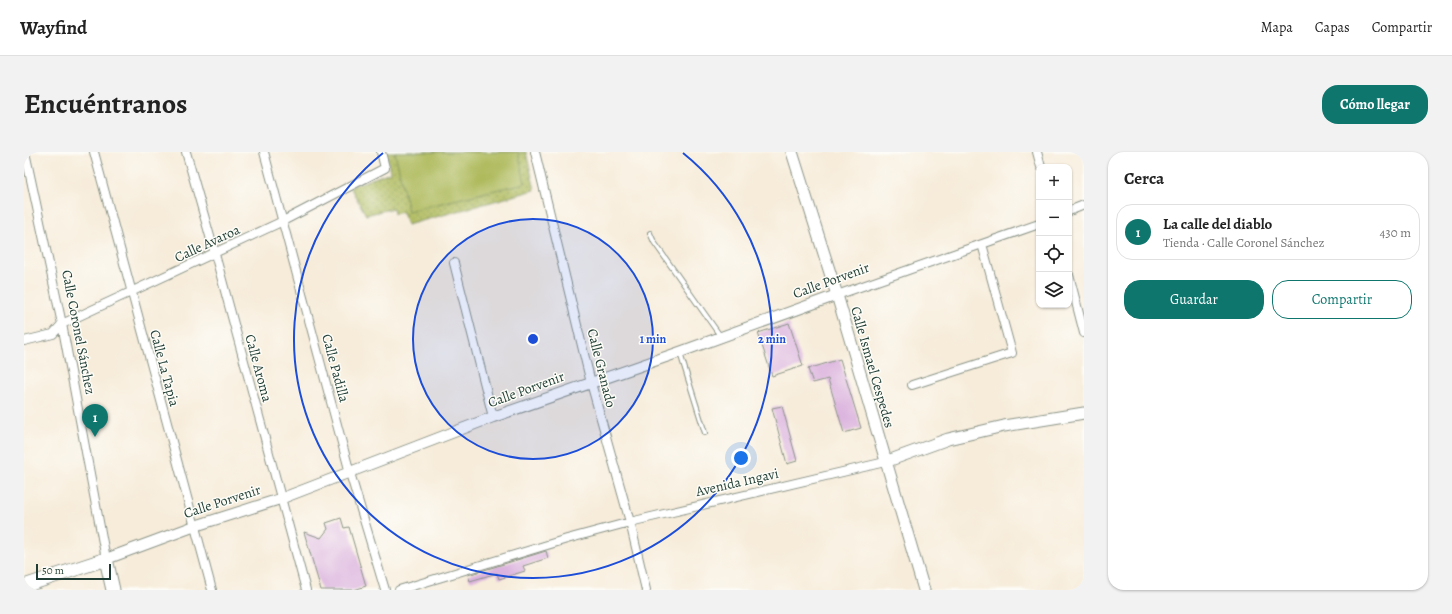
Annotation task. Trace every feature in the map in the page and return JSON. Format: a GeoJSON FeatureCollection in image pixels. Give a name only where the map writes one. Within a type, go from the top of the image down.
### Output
{"type":"FeatureCollection","features":[{"type":"Feature","properties":{"kind":"main road","name":"Calle Ismael Cespedes"},"geometry":{"type":"LineString","coordinates":[[792,152],[837,295],[924,590]]}},
{"type":"Feature","properties":{"kind":"main road","name":"Avenida Ingavi"},"geometry":{"type":"LineString","coordinates":[[885,462],[948,440],[1004,426],[1084,413]]}},
{"type":"Feature","properties":{"kind":"main road","name":"Calle Porvenir"},"geometry":{"type":"LineString","coordinates":[[24,586],[106,559]]}},
{"type":"Feature","properties":{"kind":"main road","name":"Calle Coronel Sánchez"},"geometry":{"type":"LineString","coordinates":[[106,559],[113,590]]}},
{"type":"Feature","properties":{"kind":"street","name":"Calle Coronel Sánchez"},"geometry":{"type":"LineString","coordinates":[[25,152],[62,324],[106,559]]}},
{"type":"Feature","properties":{"kind":"street","name":"Calle La Tapia"},"geometry":{"type":"LineString","coordinates":[[94,152],[212,590]]}},
{"type":"Feature","properties":{"kind":"street","name":"Calle Aroma"},"geometry":{"type":"LineString","coordinates":[[186,152],[306,590]]}},
{"type":"Feature","properties":{"kind":"street","name":"Calle Padilla"},"geometry":{"type":"LineString","coordinates":[[264,152],[350,473],[385,590]]}},
{"type":"Feature","properties":{"kind":"street","name":"Calle Avaroa"},"geometry":{"type":"LineString","coordinates":[[24,341],[53,334],[62,324],[215,254],[283,221],[385,168],[381,152]]}},
{"type":"Feature","properties":{"kind":"street","name":"Calle Granado"},"geometry":{"type":"LineString","coordinates":[[535,152],[591,383],[630,522],[646,590]]}},
{"type":"Feature","properties":{"kind":"street"},"geometry":{"type":"LineString","coordinates":[[1037,152],[1040,164]]}},
{"type":"Feature","properties":{"kind":"street"},"geometry":{"type":"LineString","coordinates":[[1072,210],[1084,204]]}},
{"type":"Feature","properties":{"kind":"street","name":"Calle Porvenir"},"geometry":{"type":"LineString","coordinates":[[106,559],[195,526],[280,499],[493,418],[1036,225]]}},
{"type":"Feature","properties":{"kind":"street"},"geometry":{"type":"LineString","coordinates":[[912,385],[1012,353],[982,244]]}},
{"type":"Feature","properties":{"kind":"street"},"geometry":{"type":"LineString","coordinates":[[454,263],[493,418]]}},
{"type":"Feature","properties":{"kind":"street"},"geometry":{"type":"LineString","coordinates":[[1072,287],[1084,333]]}},
{"type":"Feature","properties":{"kind":"street","name":"Avenida Ingavi"},"geometry":{"type":"LineString","coordinates":[[399,590],[566,539],[630,522],[885,462]]}},
{"type":"Feature","properties":{"kind":"lane"},"geometry":{"type":"LineString","coordinates":[[650,233],[654,242],[721,337]]}},
{"type":"Feature","properties":{"kind":"lane"},"geometry":{"type":"LineString","coordinates":[[680,352],[705,433]]}},
{"type":"Feature","properties":{"kind":"green space"},"geometry":{"type":"Polygon","coordinates":[[[386,152],[526,152],[535,190],[407,225],[403,212],[394,214],[393,208],[366,215],[350,187],[390,172],[386,152]]]}},
{"type":"Feature","properties":{"kind":"green space"},"geometry":{"type":"Polygon","coordinates":[[[395,152],[518,152],[525,183],[408,211],[395,152]]]}},
{"type":"Feature","properties":{"kind":"building"},"geometry":{"type":"Polygon","coordinates":[[[789,323],[803,366],[772,376],[758,333],[789,323]]]}},
{"type":"Feature","properties":{"kind":"building"},"geometry":{"type":"Polygon","coordinates":[[[840,359],[861,428],[844,433],[828,379],[813,383],[808,369],[840,359]]]}},
{"type":"Feature","properties":{"kind":"building"},"geometry":{"type":"Polygon","coordinates":[[[782,406],[797,461],[787,464],[772,408],[782,406]]]}},
{"type":"Feature","properties":{"kind":"building"},"geometry":{"type":"Polygon","coordinates":[[[341,518],[344,528],[349,527],[366,586],[354,590],[321,590],[304,532],[321,538],[328,529],[326,523],[341,518]]]}},
{"type":"Feature","properties":{"kind":"building"},"geometry":{"type":"Polygon","coordinates":[[[546,551],[548,558],[523,566],[525,571],[499,579],[497,573],[470,581],[468,575],[546,551]]]}},
{"type":"Feature","properties":{"kind":"place","name":"La calle del diablo"},"geometry":{"type":"Point","coordinates":[95,437]}}]}
